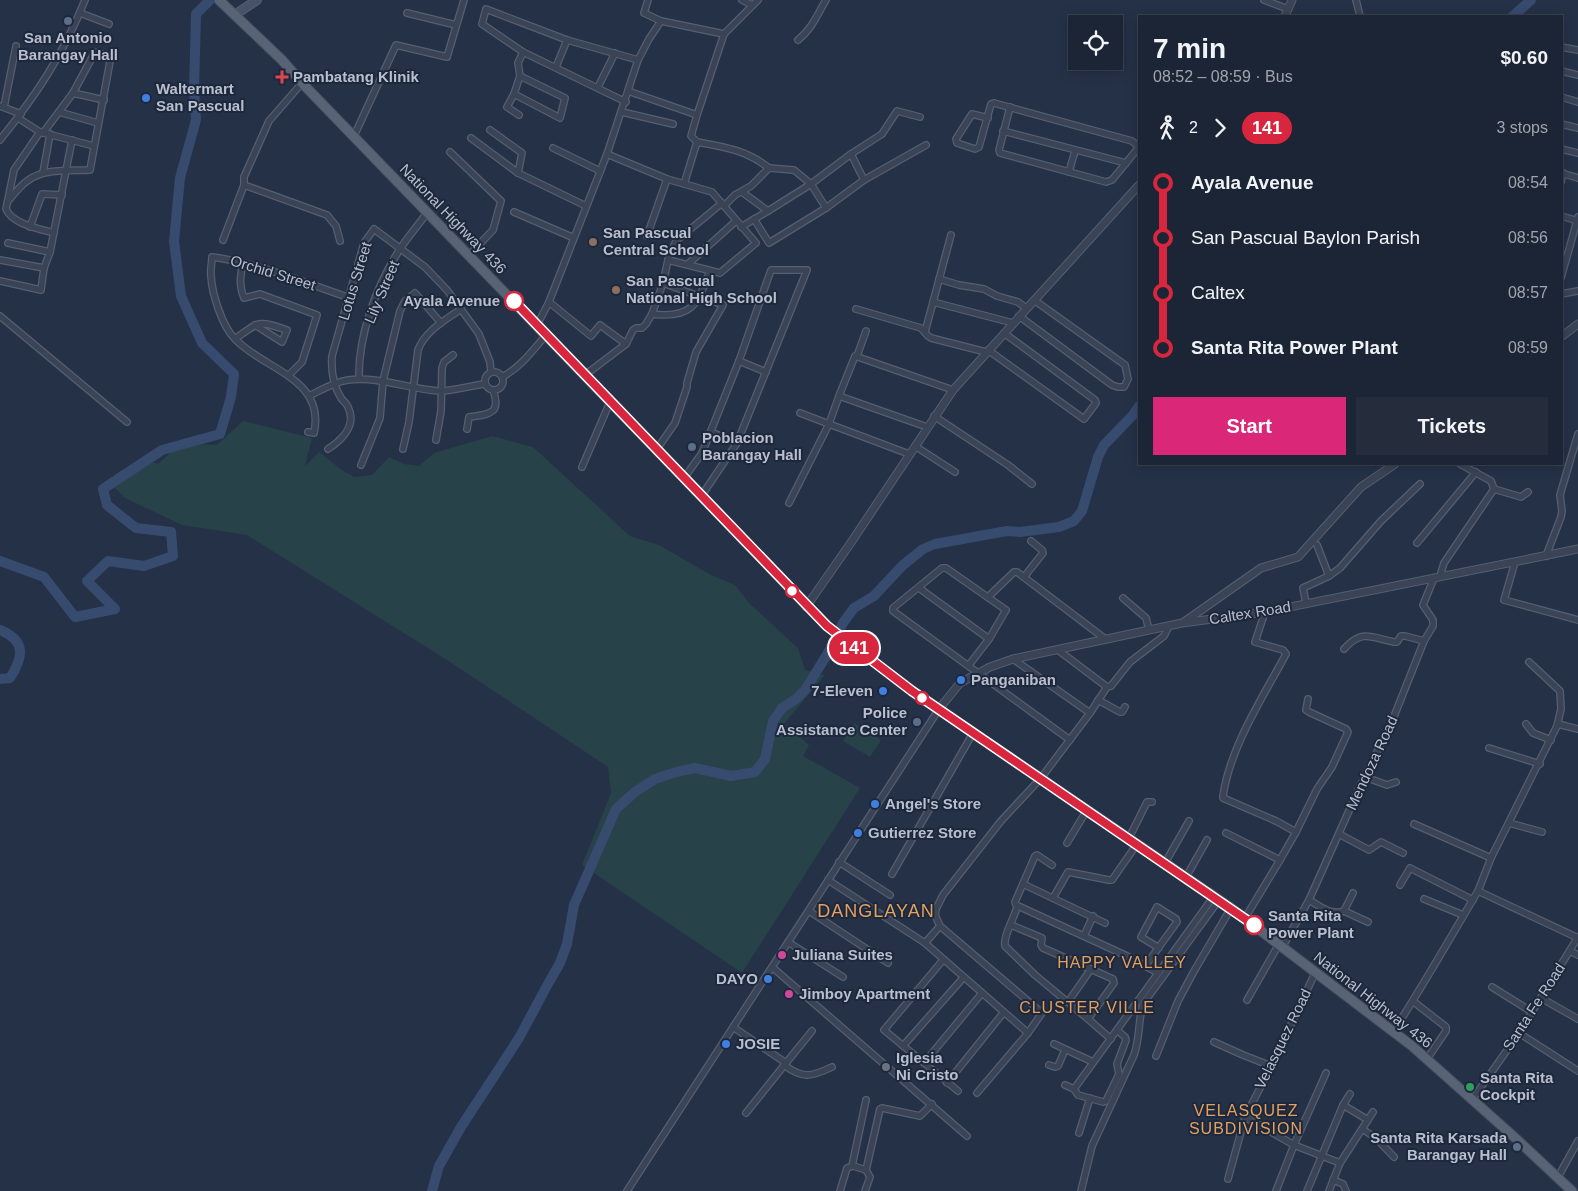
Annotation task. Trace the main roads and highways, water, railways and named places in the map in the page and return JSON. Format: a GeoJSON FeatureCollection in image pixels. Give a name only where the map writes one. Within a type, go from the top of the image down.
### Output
{"type":"FeatureCollection","features":[{"type":"Feature","properties":{"kind":"main road","name":"National Highway 436"},"geometry":{"type":"LineString","coordinates":[[219,0],[236,14],[282,60],[302,83],[702,495],[806,607],[827,626],[973,734],[1166,863],[1281,945],[1426,1059],[1572,1191]]}},
{"type":"Feature","properties":{"kind":"main road"},"geometry":{"type":"LineString","coordinates":[[236,14],[257,0]]}},
{"type":"Feature","properties":{"kind":"waterway"},"geometry":{"type":"LineString","coordinates":[[0,561],[44,577],[75,617],[115,609],[87,581],[108,561],[144,566],[173,556],[171,532],[136,528],[107,505],[103,489],[162,450],[220,434],[231,397],[234,374],[202,343],[181,296],[174,241],[180,178],[196,120],[194,90],[196,14],[210,0]]}},
{"type":"Feature","properties":{"kind":"waterway"},"geometry":{"type":"LineString","coordinates":[[1514,15],[1531,0]]}},
{"type":"Feature","properties":{"kind":"waterway"},"geometry":{"type":"LineString","coordinates":[[432,1191],[439,1166],[461,1127],[519,1038],[560,963],[567,944],[574,905],[616,809],[635,792],[655,779],[676,772],[695,768],[731,776],[755,772],[765,759],[773,721],[782,708],[796,699],[805,690],[828,653],[843,623],[854,608],[874,596],[902,566],[923,549],[935,544],[1007,531],[1020,532],[1059,527],[1074,521],[1082,511],[1098,457],[1104,445],[1138,408]]}},
{"type":"Feature","properties":{"kind":"waterway"},"geometry":{"type":"LineString","coordinates":[[0,630],[15,639],[20,651],[18,664],[10,678],[0,679]]}},
{"type":"Feature","properties":{"kind":"place","name":"San Antonio Barangay Hall"},"geometry":{"type":"Point","coordinates":[68,21]}},
{"type":"Feature","properties":{"kind":"place","name":"Pambatang Klinik"},"geometry":{"type":"Point","coordinates":[282,77]}},
{"type":"Feature","properties":{"kind":"place","name":"Waltermart San Pascual"},"geometry":{"type":"Point","coordinates":[146,98]}},
{"type":"Feature","properties":{"kind":"place","name":"San Pascual Central School"},"geometry":{"type":"Point","coordinates":[593,242]}},
{"type":"Feature","properties":{"kind":"place","name":"San Pascual National High School"},"geometry":{"type":"Point","coordinates":[616,290]}},
{"type":"Feature","properties":{"kind":"place","name":"Ayala Avenue"},"geometry":{"type":"Point","coordinates":[514,301]}},
{"type":"Feature","properties":{"kind":"place","name":"Poblacion Barangay Hall"},"geometry":{"type":"Point","coordinates":[692,447]}},
{"type":"Feature","properties":{"kind":"place","name":"Panganiban"},"geometry":{"type":"Point","coordinates":[961,680]}},
{"type":"Feature","properties":{"kind":"place","name":"7-Eleven"},"geometry":{"type":"Point","coordinates":[883,691]}},
{"type":"Feature","properties":{"kind":"place","name":"Police Assistance Center"},"geometry":{"type":"Point","coordinates":[917,722]}},
{"type":"Feature","properties":{"kind":"place","name":"Angel's Store"},"geometry":{"type":"Point","coordinates":[875,804]}},
{"type":"Feature","properties":{"kind":"place","name":"Gutierrez Store"},"geometry":{"type":"Point","coordinates":[858,833]}},
{"type":"Feature","properties":{"kind":"place","name":"Santa Rita Power Plant"},"geometry":{"type":"Point","coordinates":[1254,925]}},
{"type":"Feature","properties":{"kind":"place","name":"Juliana Suites"},"geometry":{"type":"Point","coordinates":[782,955]}},
{"type":"Feature","properties":{"kind":"place","name":"DAYO"},"geometry":{"type":"Point","coordinates":[768,979]}},
{"type":"Feature","properties":{"kind":"place","name":"Jimboy Apartment"},"geometry":{"type":"Point","coordinates":[789,994]}},
{"type":"Feature","properties":{"kind":"place","name":"JOSIE"},"geometry":{"type":"Point","coordinates":[726,1044]}},
{"type":"Feature","properties":{"kind":"place","name":"Iglesia Ni Cristo"},"geometry":{"type":"Point","coordinates":[886,1067]}},
{"type":"Feature","properties":{"kind":"place","name":"Santa Rita Cockpit"},"geometry":{"type":"Point","coordinates":[1470,1087]}},
{"type":"Feature","properties":{"kind":"place","name":"Santa Rita Karsada Barangay Hall"},"geometry":{"type":"Point","coordinates":[1517,1147]}},
{"type":"Feature","properties":{"kind":"district","name":"DANGLAYAN"},"geometry":{"type":"Point","coordinates":[876,911]}},
{"type":"Feature","properties":{"kind":"district","name":"HAPPY VALLEY"},"geometry":{"type":"Point","coordinates":[1122,962]}},
{"type":"Feature","properties":{"kind":"district","name":"CLUSTER VILLE"},"geometry":{"type":"Point","coordinates":[1087,1007]}},
{"type":"Feature","properties":{"kind":"district","name":"VELASQUEZ SUBDIVISION"},"geometry":{"type":"Point","coordinates":[1246,1119]}}]}
